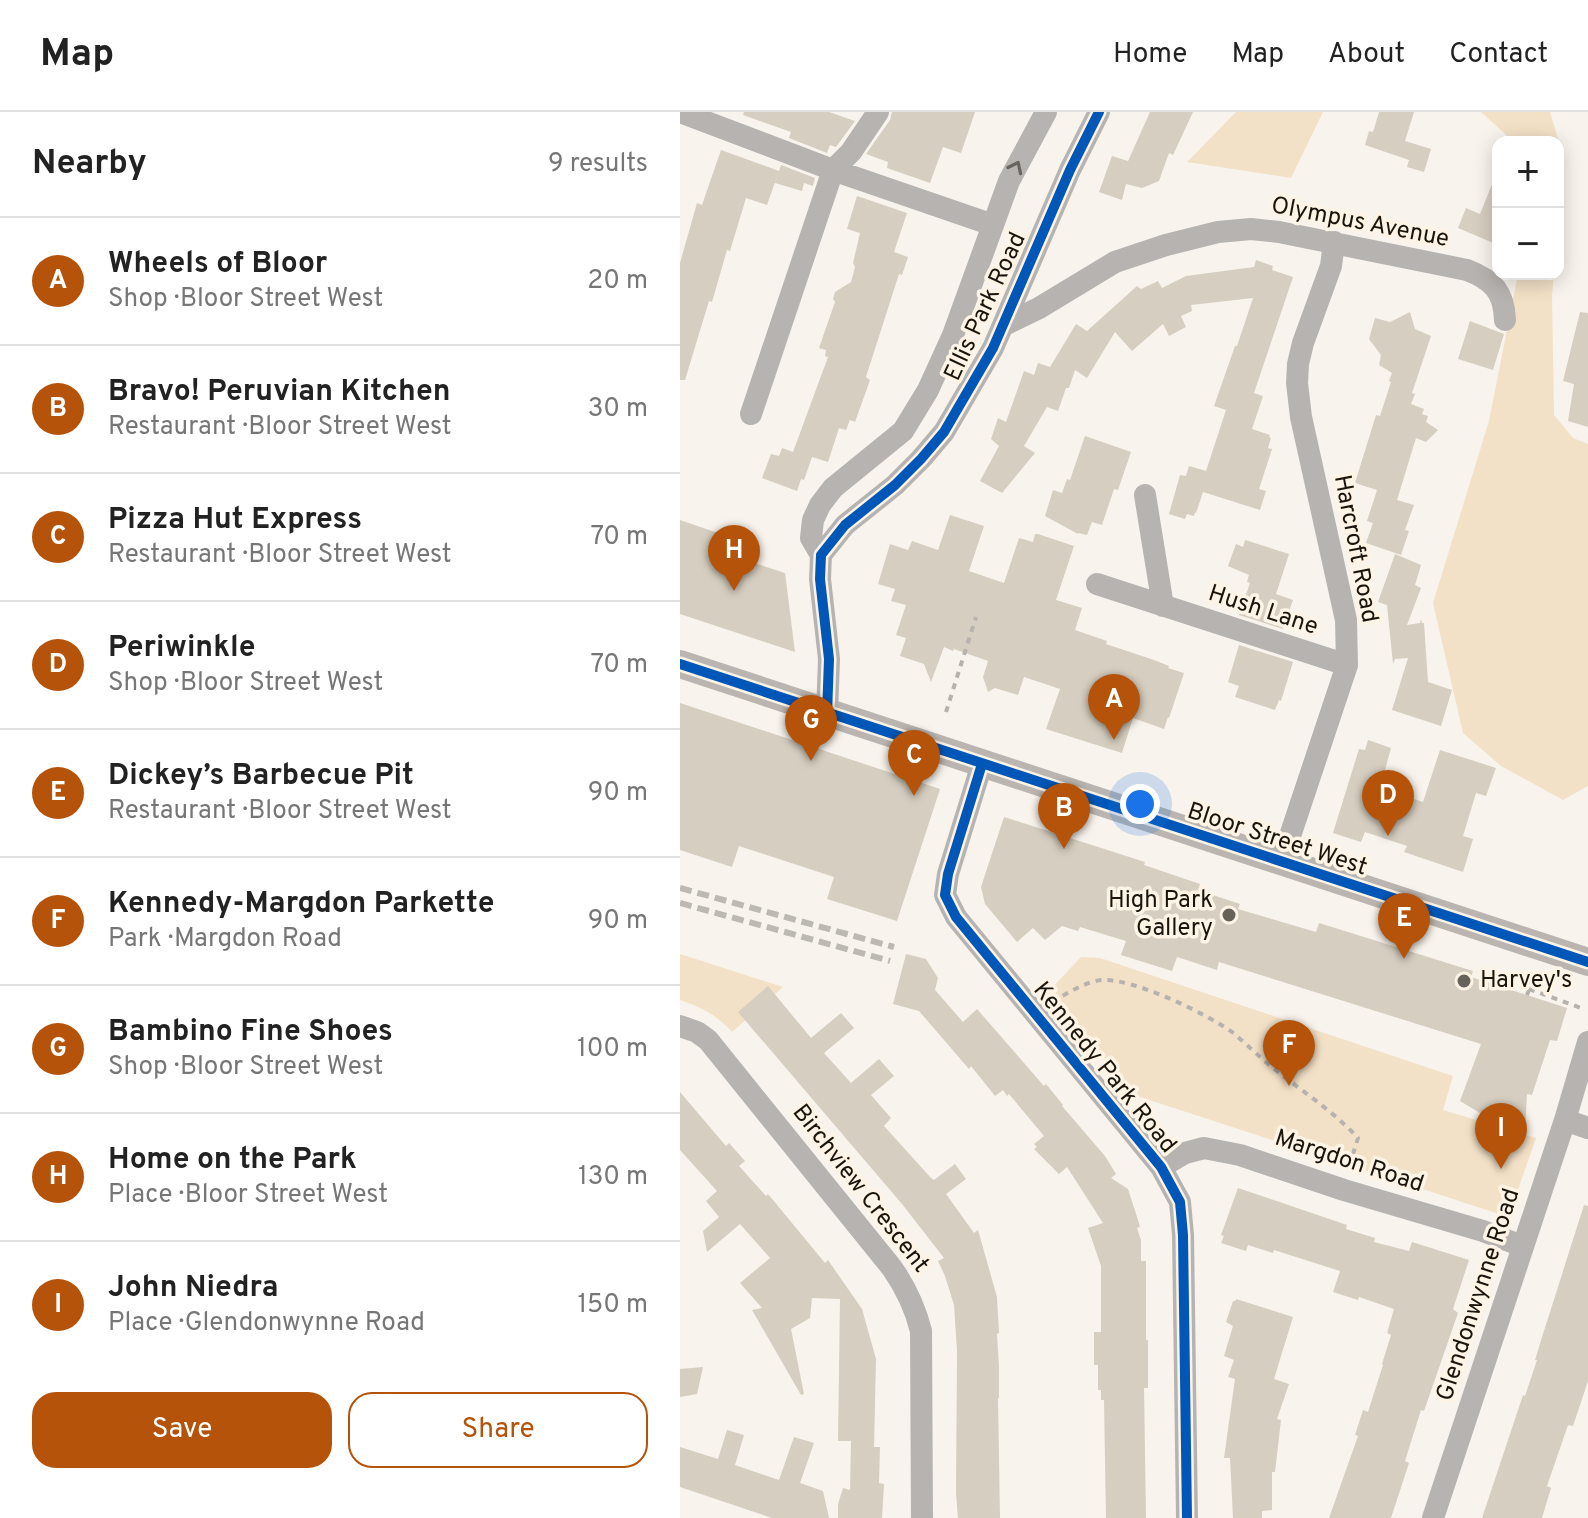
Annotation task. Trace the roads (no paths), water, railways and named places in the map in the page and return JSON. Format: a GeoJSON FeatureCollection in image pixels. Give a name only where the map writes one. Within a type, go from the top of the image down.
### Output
{"type":"FeatureCollection","features":[{"type":"Feature","properties":{"kind":"main road","name":"Bloor Street West"},"geometry":{"type":"LineString","coordinates":[[680,664],[1588,962]]}},
{"type":"Feature","properties":{"kind":"street"},"geometry":{"type":"LineString","coordinates":[[680,112],[833,170],[993,225]]}},
{"type":"Feature","properties":{"kind":"street"},"geometry":{"type":"LineString","coordinates":[[751,414],[833,170],[851,152],[878,112]]}},
{"type":"Feature","properties":{"kind":"street","name":"Ellis Park Road"},"geometry":{"type":"LineString","coordinates":[[827,714],[829,659],[820,579],[821,555],[811,538],[813,520],[833,488],[894,440],[911,421],[940,368],[1009,181],[1046,112]]}},
{"type":"Feature","properties":{"kind":"street","name":"Ellis Park Road"},"geometry":{"type":"LineString","coordinates":[[821,555],[845,525],[895,485],[944,432],[1004,325],[1070,170],[1099,112]]}},
{"type":"Feature","properties":{"kind":"street","name":"Olympus Avenue"},"geometry":{"type":"LineString","coordinates":[[1004,325],[1039,308],[1115,262],[1205,235],[1251,229],[1334,242],[1481,275],[1498,291],[1505,303],[1505,320]]}},
{"type":"Feature","properties":{"kind":"street","name":"Harcroft Road"},"geometry":{"type":"LineString","coordinates":[[1281,863],[1347,665],[1346,620],[1301,417],[1297,383],[1303,343],[1331,266],[1334,242]]}},
{"type":"Feature","properties":{"kind":"street"},"geometry":{"type":"LineString","coordinates":[[1145,495],[1163,606]]}},
{"type":"Feature","properties":{"kind":"street","name":"Hush Lane"},"geometry":{"type":"LineString","coordinates":[[1097,584],[1347,665]]}},
{"type":"Feature","properties":{"kind":"street","name":"Kennedy Park Road"},"geometry":{"type":"LineString","coordinates":[[982,764],[948,874],[945,895],[956,917],[1161,1167],[1180,1202],[1187,1518]]}},
{"type":"Feature","properties":{"kind":"street","name":"Birchview Crescent"},"geometry":{"type":"LineString","coordinates":[[680,1026],[708,1040],[908,1290],[921,1331],[922,1518]]}},
{"type":"Feature","properties":{"kind":"street","name":"Glendonwynne Road"},"geometry":{"type":"LineString","coordinates":[[1433,1518],[1588,1042]]}},
{"type":"Feature","properties":{"kind":"street"},"geometry":{"type":"LineString","coordinates":[[1565,1120],[1588,1128]]}},
{"type":"Feature","properties":{"kind":"street","name":"Margdon Road"},"geometry":{"type":"LineString","coordinates":[[1161,1167],[1174,1157],[1204,1148],[1240,1155],[1522,1246]]}},
{"type":"Feature","properties":{"kind":"railway"},"geometry":{"type":"LineString","coordinates":[[680,888],[894,947]]}},
{"type":"Feature","properties":{"kind":"railway"},"geometry":{"type":"LineString","coordinates":[[680,903],[890,961]]}},
{"type":"Feature","properties":{"kind":"place","name":"Home on the Park"},"geometry":{"type":"Point","coordinates":[734,591]}},
{"type":"Feature","properties":{"kind":"place","name":"Wheels of Bloor"},"geometry":{"type":"Point","coordinates":[1114,740]}},
{"type":"Feature","properties":{"kind":"place","name":"Bambino Fine Shoes"},"geometry":{"type":"Point","coordinates":[811,761]}},
{"type":"Feature","properties":{"kind":"place","name":"Pizza Hut Express"},"geometry":{"type":"Point","coordinates":[914,796]}},
{"type":"Feature","properties":{"kind":"place","name":"Periwinkle"},"geometry":{"type":"Point","coordinates":[1388,836]}},
{"type":"Feature","properties":{"kind":"place","name":"Bravo! Peruvian Kitchen"},"geometry":{"type":"Point","coordinates":[1064,849]}},
{"type":"Feature","properties":{"kind":"place","name":"High Park Gallery"},"geometry":{"type":"Point","coordinates":[1229,915]}},
{"type":"Feature","properties":{"kind":"place","name":"Dickey’s Barbecue Pit"},"geometry":{"type":"Point","coordinates":[1404,959]}},
{"type":"Feature","properties":{"kind":"place","name":"Harvey's"},"geometry":{"type":"Point","coordinates":[1464,981]}},
{"type":"Feature","properties":{"kind":"place","name":"Kennedy-Margdon Parkette"},"geometry":{"type":"Point","coordinates":[1289,1086]}},
{"type":"Feature","properties":{"kind":"place","name":"John Niedra"},"geometry":{"type":"Point","coordinates":[1501,1169]}}]}
